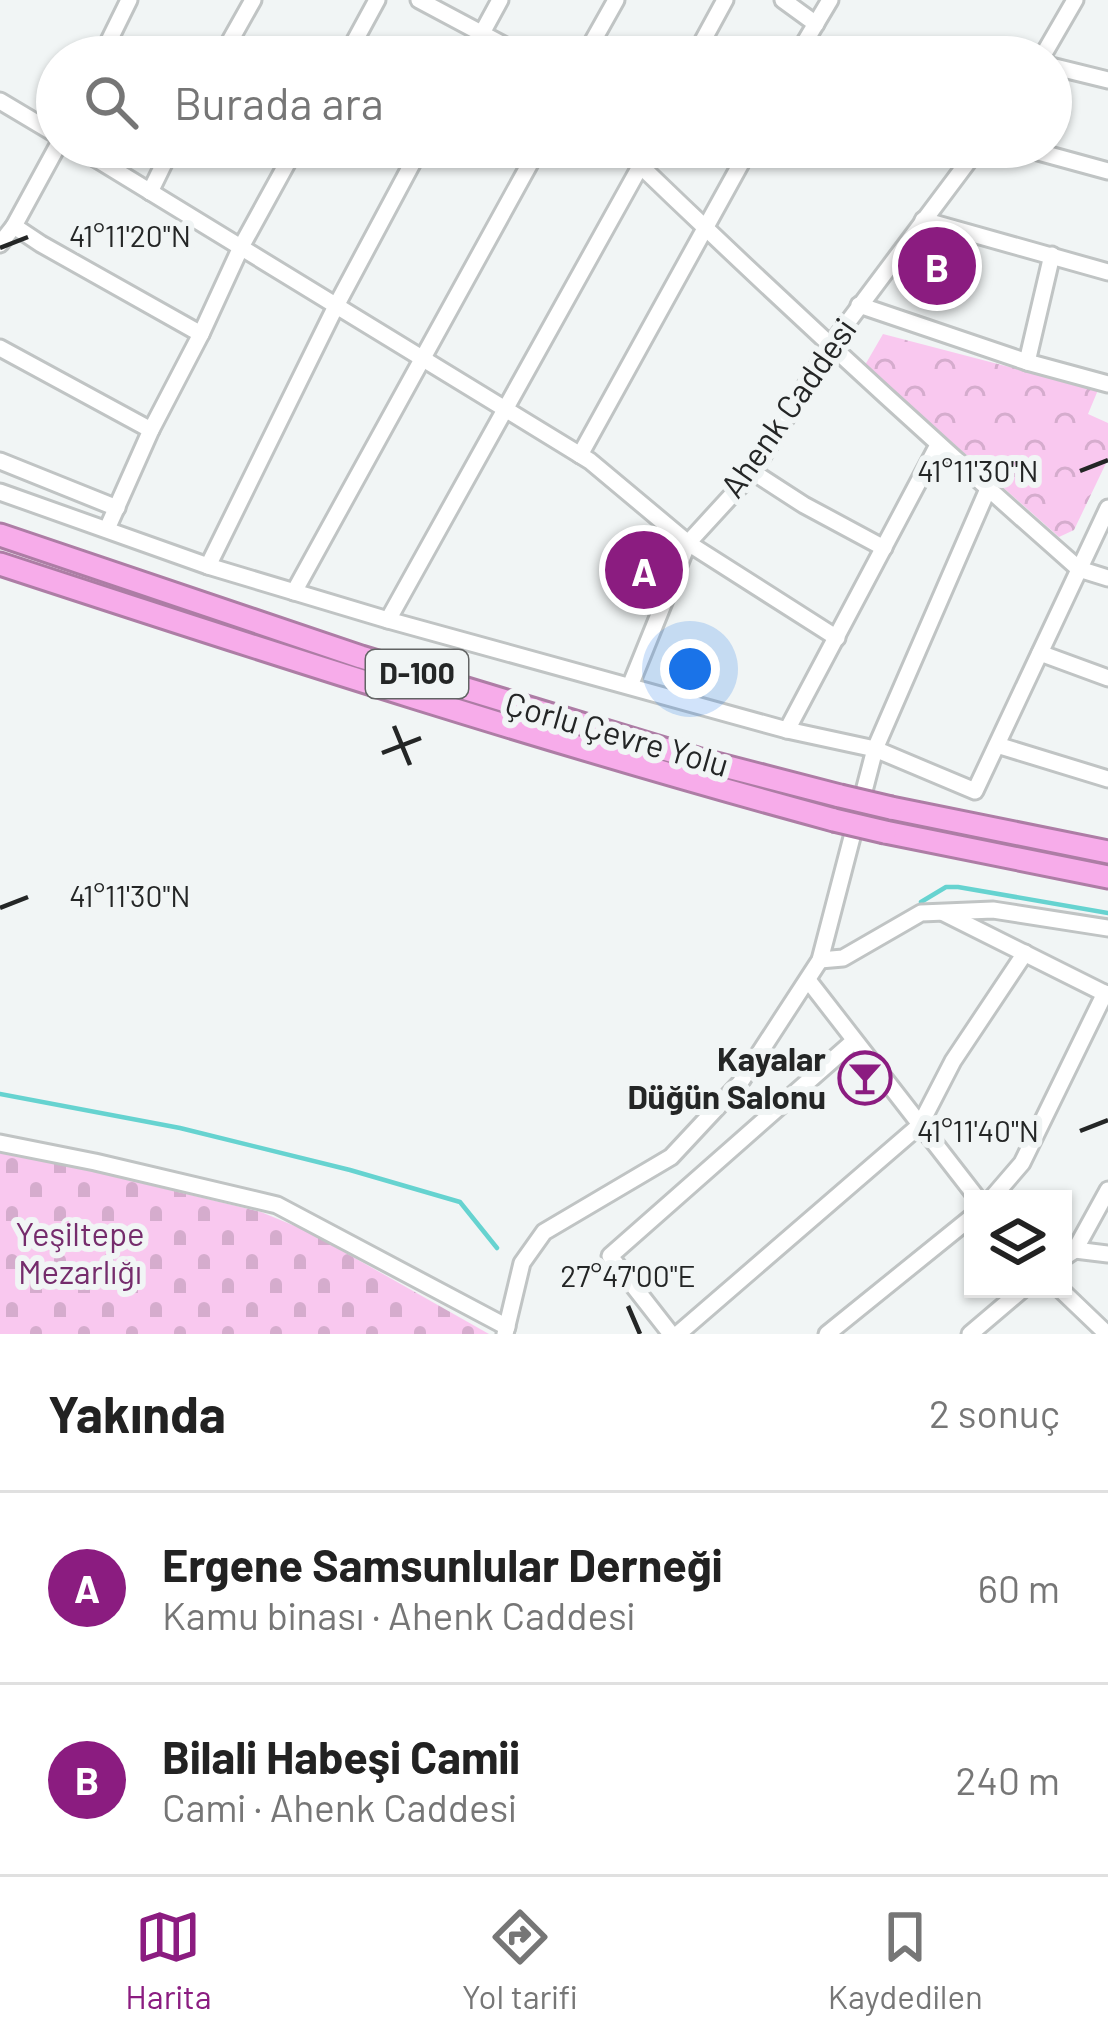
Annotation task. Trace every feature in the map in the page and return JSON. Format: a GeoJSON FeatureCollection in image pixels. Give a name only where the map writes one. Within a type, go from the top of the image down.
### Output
{"type":"FeatureCollection","features":[{"type":"Feature","properties":{"kind":"highway","name":"Çorlu Çevre Yolu"},"geometry":{"type":"LineString","coordinates":[[0,535],[361,657],[697,759],[891,808],[1108,852]]}},
{"type":"Feature","properties":{"kind":"highway","name":"Çorlu Çevre Yolu"},"geometry":{"type":"LineString","coordinates":[[0,564],[606,758],[834,820],[1108,877]]}},
{"type":"Feature","properties":{"kind":"street"},"geometry":{"type":"LineString","coordinates":[[111,36],[129,0]]}},
{"type":"Feature","properties":{"kind":"street"},"geometry":{"type":"LineString","coordinates":[[233,36],[253,0]]}},
{"type":"Feature","properties":{"kind":"street"},"geometry":{"type":"LineString","coordinates":[[357,36],[377,0]]}},
{"type":"Feature","properties":{"kind":"street"},"geometry":{"type":"LineString","coordinates":[[419,0],[487,36]]}},
{"type":"Feature","properties":{"kind":"street"},"geometry":{"type":"LineString","coordinates":[[480,36],[500,0]]}},
{"type":"Feature","properties":{"kind":"street"},"geometry":{"type":"LineString","coordinates":[[595,36],[616,0]]}},
{"type":"Feature","properties":{"kind":"street"},"geometry":{"type":"LineString","coordinates":[[705,36],[725,0]]}},
{"type":"Feature","properties":{"kind":"street"},"geometry":{"type":"LineString","coordinates":[[783,0],[816,24]]}},
{"type":"Feature","properties":{"kind":"street"},"geometry":{"type":"LineString","coordinates":[[809,36],[830,0]]}},
{"type":"Feature","properties":{"kind":"street"},"geometry":{"type":"LineString","coordinates":[[1055,36],[1076,0]]}},
{"type":"Feature","properties":{"kind":"street"},"geometry":{"type":"LineString","coordinates":[[1072,71],[1108,80]]}},
{"type":"Feature","properties":{"kind":"street"},"geometry":{"type":"LineString","coordinates":[[0,101],[36,122]]}},
{"type":"Feature","properties":{"kind":"street"},"geometry":{"type":"LineString","coordinates":[[1072,162],[1108,172]]}},
{"type":"Feature","properties":{"kind":"street"},"geometry":{"type":"LineString","coordinates":[[0,244],[46,168]]}},
{"type":"Feature","properties":{"kind":"street"},"geometry":{"type":"LineString","coordinates":[[111,168],[580,455],[688,543],[837,638]]}},
{"type":"Feature","properties":{"kind":"street"},"geometry":{"type":"LineString","coordinates":[[150,192],[162,168]]}},
{"type":"Feature","properties":{"kind":"street"},"geometry":{"type":"LineString","coordinates":[[107,529],[151,430],[285,168]]}},
{"type":"Feature","properties":{"kind":"street"},"geometry":{"type":"LineString","coordinates":[[208,566],[410,168]]}},
{"type":"Feature","properties":{"kind":"street"},"geometry":{"type":"LineString","coordinates":[[294,592],[527,168]]}},
{"type":"Feature","properties":{"kind":"street"},"geometry":{"type":"LineString","coordinates":[[388,620],[641,168]]}},
{"type":"Feature","properties":{"kind":"street"},"geometry":{"type":"LineString","coordinates":[[643,168],[938,445],[1079,569],[1108,578]]}},
{"type":"Feature","properties":{"kind":"street"},"geometry":{"type":"LineString","coordinates":[[580,455],[738,168]]}},
{"type":"Feature","properties":{"kind":"street","name":"Ahenk Caddesi"},"geometry":{"type":"LineString","coordinates":[[630,686],[688,543],[753,472],[830,346],[963,168]]}},
{"type":"Feature","properties":{"kind":"street"},"geometry":{"type":"LineString","coordinates":[[923,220],[1108,272]]}},
{"type":"Feature","properties":{"kind":"street"},"geometry":{"type":"LineString","coordinates":[[14,226],[201,334]]}},
{"type":"Feature","properties":{"kind":"street"},"geometry":{"type":"LineString","coordinates":[[1027,362],[1052,255]]}},
{"type":"Feature","properties":{"kind":"street"},"geometry":{"type":"LineString","coordinates":[[859,305],[1108,384]]}},
{"type":"Feature","properties":{"kind":"street"},"geometry":{"type":"LineString","coordinates":[[0,348],[151,430]]}},
{"type":"Feature","properties":{"kind":"street"},"geometry":{"type":"LineString","coordinates":[[787,730],[938,445]]}},
{"type":"Feature","properties":{"kind":"street"},"geometry":{"type":"LineString","coordinates":[[0,461],[117,508]]}},
{"type":"Feature","properties":{"kind":"street"},"geometry":{"type":"LineString","coordinates":[[753,472],[884,548]]}},
{"type":"Feature","properties":{"kind":"street"},"geometry":{"type":"LineString","coordinates":[[0,1143],[277,1205],[506,1330],[522,1263],[544,1232],[671,1156],[740,1083],[820,961],[875,749],[988,489]]}},
{"type":"Feature","properties":{"kind":"street"},"geometry":{"type":"LineString","coordinates":[[0,492],[208,566],[388,620],[787,730],[875,749],[975,791],[1108,508]]}},
{"type":"Feature","properties":{"kind":"street"},"geometry":{"type":"LineString","coordinates":[[1040,652],[1108,678]]}},
{"type":"Feature","properties":{"kind":"street"},"geometry":{"type":"LineString","coordinates":[[997,745],[1108,779]]}},
{"type":"Feature","properties":{"kind":"street"},"geometry":{"type":"LineString","coordinates":[[820,961],[843,958],[920,913],[993,910],[1108,928]]}},
{"type":"Feature","properties":{"kind":"street"},"geometry":{"type":"LineString","coordinates":[[941,912],[1106,994],[1022,1163],[999,1190]]}},
{"type":"Feature","properties":{"kind":"street"},"geometry":{"type":"LineString","coordinates":[[854,1041],[610,1256],[674,1334],[920,1125],[953,1060],[1024,953]]}},
{"type":"Feature","properties":{"kind":"street"},"geometry":{"type":"LineString","coordinates":[[808,980],[971,1190]]}},
{"type":"Feature","properties":{"kind":"street"},"geometry":{"type":"LineString","coordinates":[[1072,1246],[1108,1190]]}},
{"type":"Feature","properties":{"kind":"street"},"geometry":{"type":"LineString","coordinates":[[827,1334],[964,1223]]}},
{"type":"Feature","properties":{"kind":"street"},"geometry":{"type":"LineString","coordinates":[[1072,1254],[1108,1254]]}},
{"type":"Feature","properties":{"kind":"street"},"geometry":{"type":"LineString","coordinates":[[970,1334],[1012,1298]]}},
{"type":"Feature","properties":{"kind":"street"},"geometry":{"type":"LineString","coordinates":[[1069,1298],[1107,1334]]}},
{"type":"Feature","properties":{"kind":"green space"},"geometry":{"type":"Polygon","coordinates":[[[883,334],[1098,390],[1088,414],[1108,423],[1108,459],[1074,530],[1059,537],[865,365],[883,334]]]}},
{"type":"Feature","properties":{"kind":"green space","name":"Yeşiltepe Mezarlığı"},"geometry":{"type":"Polygon","coordinates":[[[0,1149],[261,1212],[307,1231],[489,1334],[0,1334],[0,1149]]]}},
{"type":"Feature","properties":{"kind":"waterway"},"geometry":{"type":"LineString","coordinates":[[921,902],[946,887],[958,887],[1108,913]]}},
{"type":"Feature","properties":{"kind":"waterway"},"geometry":{"type":"LineString","coordinates":[[0,1094],[180,1128],[460,1202],[497,1248]]}},
{"type":"Feature","properties":{"kind":"place","name":"Bilali Habeşi Camii"},"geometry":{"type":"Point","coordinates":[937,266]}},
{"type":"Feature","properties":{"kind":"place","name":"Ergene Samsunlular Derneği"},"geometry":{"type":"Point","coordinates":[644,570]}},
{"type":"Feature","properties":{"kind":"place","name":"Kayalar Düğün Salonu"},"geometry":{"type":"Point","coordinates":[865,1078]}}]}
